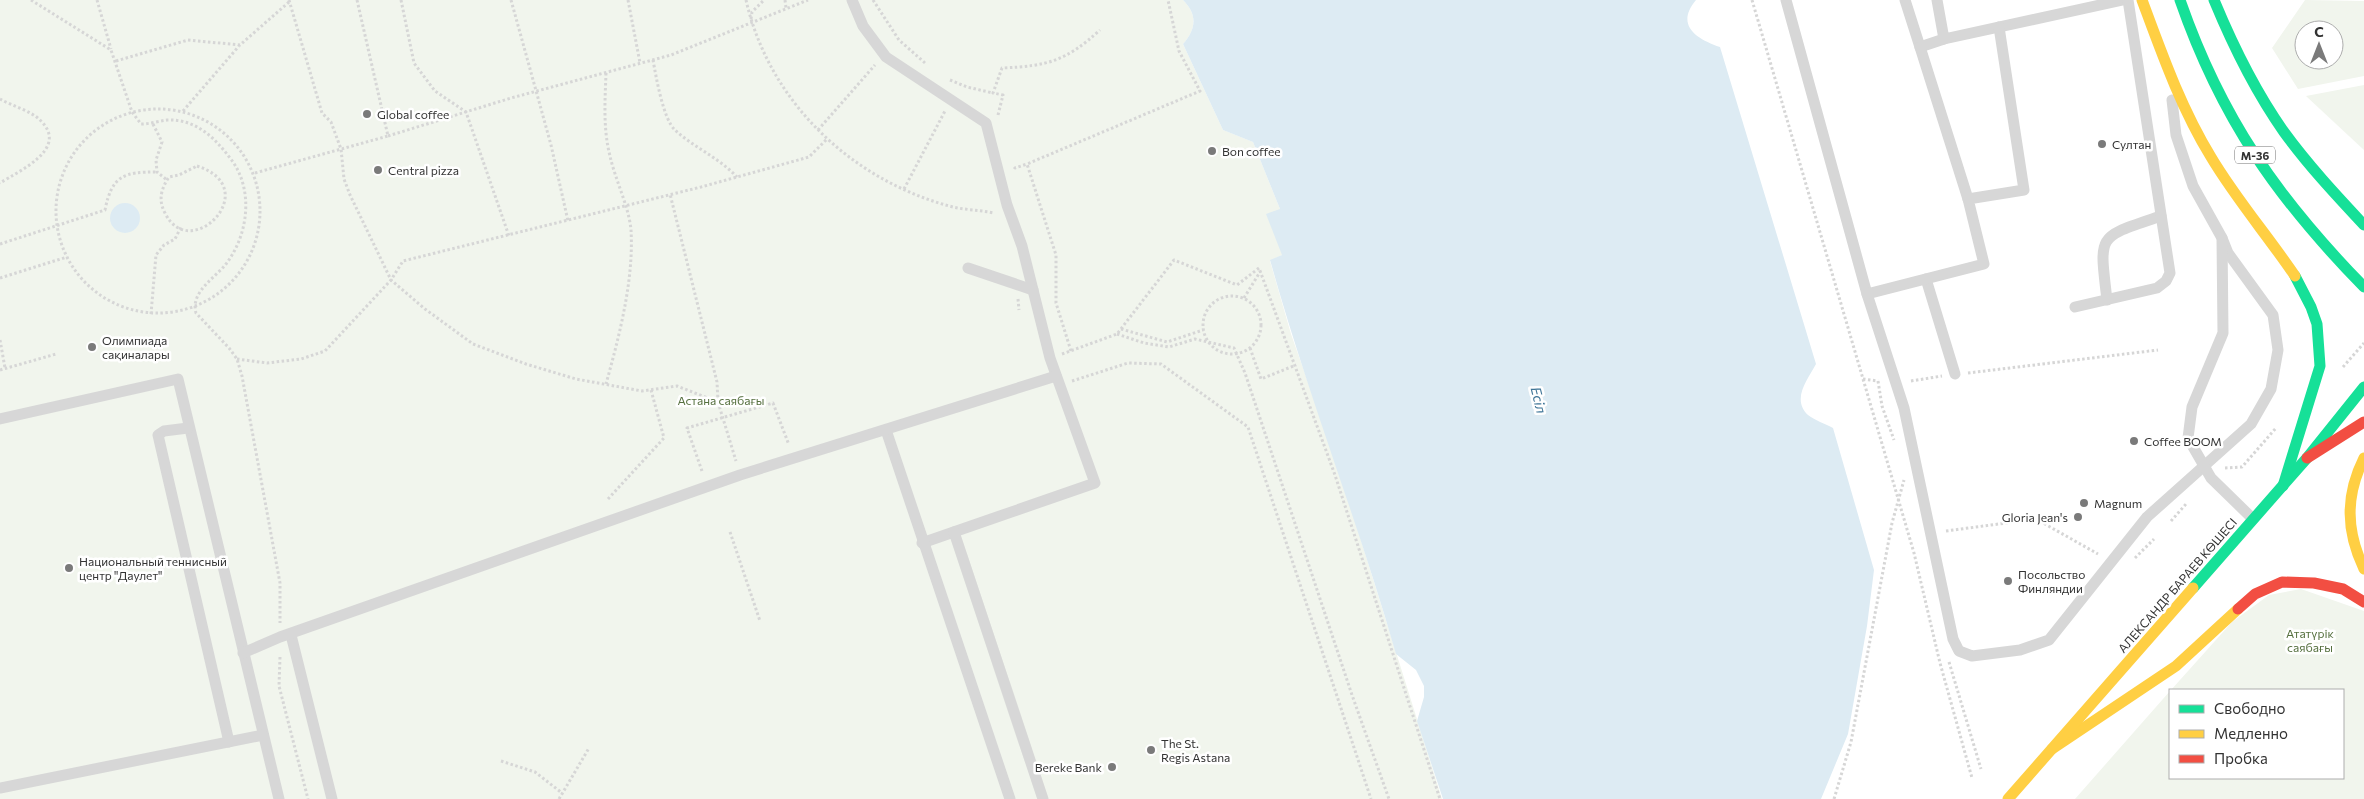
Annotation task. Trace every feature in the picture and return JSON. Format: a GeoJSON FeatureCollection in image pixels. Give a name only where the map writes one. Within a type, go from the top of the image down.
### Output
{"type":"FeatureCollection","features":[{"type":"Feature","properties":{"kind":"main road"},"geometry":{"type":"LineString","coordinates":[[2142,0],[2190,118],[2210,156],[2243,206],[2298,278],[2309,296],[2315,314],[2321,347],[2320,366],[2283,486]]}},
{"type":"Feature","properties":{"kind":"main road","name":"M-36"},"geometry":{"type":"LineString","coordinates":[[2180,0],[2198,51],[2234,124],[2279,191],[2336,260],[2364,287]]}},
{"type":"Feature","properties":{"kind":"main road","name":"M-36"},"geometry":{"type":"LineString","coordinates":[[2214,0],[2231,42],[2269,108],[2297,150],[2364,225]]}},
{"type":"Feature","properties":{"kind":"main road","name":"АЛЕКСАНДР БАРАЕВ КӨШЕСІ"},"geometry":{"type":"LineString","coordinates":[[2008,799],[2283,486],[2364,387]]}},
{"type":"Feature","properties":{"kind":"main road"},"geometry":{"type":"LineString","coordinates":[[2306,458],[2364,400]]}},
{"type":"Feature","properties":{"kind":"main road"},"geometry":{"type":"LineString","coordinates":[[2306,458],[2364,422]]}},
{"type":"Feature","properties":{"kind":"main road"},"geometry":{"type":"LineString","coordinates":[[2364,458],[2351,487],[2348,505],[2352,539],[2364,569]]}},
{"type":"Feature","properties":{"kind":"main road"},"geometry":{"type":"LineString","coordinates":[[2052,749],[2176,666],[2255,594],[2282,582],[2314,583],[2344,589],[2364,602]]}},
{"type":"Feature","properties":{"kind":"lane"},"geometry":{"type":"LineString","coordinates":[[852,0],[863,26],[886,57],[986,123],[1006,205],[1022,246],[1050,358],[1095,483],[922,543]]}},
{"type":"Feature","properties":{"kind":"lane"},"geometry":{"type":"LineString","coordinates":[[1786,0],[1867,294],[1904,408],[1953,640],[1959,651],[1968,656],[2025,649],[2049,640],[2109,563],[2148,517],[2202,466],[2251,424],[2271,389],[2278,350],[2273,316],[2228,252],[2193,186],[2174,124],[2172,76]]}},
{"type":"Feature","properties":{"kind":"lane"},"geometry":{"type":"LineString","coordinates":[[1867,294],[1984,264],[1968,200],[1905,0]]}},
{"type":"Feature","properties":{"kind":"lane"},"geometry":{"type":"LineString","coordinates":[[1937,0],[1944,38]]}},
{"type":"Feature","properties":{"kind":"lane"},"geometry":{"type":"LineString","coordinates":[[1920,47],[1944,38],[2105,2],[2123,0]]}},
{"type":"Feature","properties":{"kind":"lane"},"geometry":{"type":"LineString","coordinates":[[2075,307],[2157,288],[2166,281],[2170,273],[2128,0]]}},
{"type":"Feature","properties":{"kind":"lane"},"geometry":{"type":"LineString","coordinates":[[1968,200],[2024,190],[1998,27]]}},
{"type":"Feature","properties":{"kind":"lane"},"geometry":{"type":"LineString","coordinates":[[2107,300],[2102,256],[2104,242],[2112,234],[2161,216]]}},
{"type":"Feature","properties":{"kind":"lane"},"geometry":{"type":"LineString","coordinates":[[2222,238],[2223,332],[2192,406],[2188,438],[2202,466],[2211,478],[2253,519]]}},
{"type":"Feature","properties":{"kind":"lane"},"geometry":{"type":"LineString","coordinates":[[968,268],[1033,290]]}},
{"type":"Feature","properties":{"kind":"lane"},"geometry":{"type":"LineString","coordinates":[[1926,279],[1955,374]]}},
{"type":"Feature","properties":{"kind":"lane"},"geometry":{"type":"LineString","coordinates":[[0,419],[178,379],[188,428],[279,799]]}},
{"type":"Feature","properties":{"kind":"lane"},"geometry":{"type":"LineString","coordinates":[[243,653],[285,636],[740,475],[1058,380]]}},
{"type":"Feature","properties":{"kind":"lane"},"geometry":{"type":"LineString","coordinates":[[188,428],[160,432],[158,435],[229,742]]}},
{"type":"Feature","properties":{"kind":"lane"},"geometry":{"type":"LineString","coordinates":[[886,430],[922,543],[1010,799]]}},
{"type":"Feature","properties":{"kind":"lane"},"geometry":{"type":"LineString","coordinates":[[954,532],[1043,799]]}},
{"type":"Feature","properties":{"kind":"lane"},"geometry":{"type":"LineString","coordinates":[[285,636],[332,799]]}},
{"type":"Feature","properties":{"kind":"lane"},"geometry":{"type":"LineString","coordinates":[[0,788],[263,735]]}},
{"type":"Feature","properties":{"kind":"path"},"geometry":{"type":"LineString","coordinates":[[31,0],[111,50]]}},
{"type":"Feature","properties":{"kind":"path"},"geometry":{"type":"LineString","coordinates":[[97,0],[111,50],[132,112],[141,124],[153,124],[166,120],[182,121],[196,126],[214,137],[238,168],[245,194],[246,215],[243,232],[226,264],[199,293],[194,309],[236,359],[242,376],[280,583],[285,636],[279,686],[308,799]]}},
{"type":"Feature","properties":{"kind":"path"},"geometry":{"type":"LineString","coordinates":[[357,0],[388,136]]}},
{"type":"Feature","properties":{"kind":"path"},"geometry":{"type":"LineString","coordinates":[[401,0],[414,63],[435,91],[466,112],[509,236]]}},
{"type":"Feature","properties":{"kind":"path"},"geometry":{"type":"LineString","coordinates":[[511,0],[568,221]]}},
{"type":"Feature","properties":{"kind":"path"},"geometry":{"type":"LineString","coordinates":[[628,0],[640,63]]}},
{"type":"Feature","properties":{"kind":"path"},"geometry":{"type":"LineString","coordinates":[[746,0],[751,22],[778,78],[796,106],[827,139],[853,161],[884,180],[904,189],[954,207],[994,213]]}},
{"type":"Feature","properties":{"kind":"path"},"geometry":{"type":"LineString","coordinates":[[751,22],[752,12],[764,0]]}},
{"type":"Feature","properties":{"kind":"path"},"geometry":{"type":"LineString","coordinates":[[785,0],[786,8]]}},
{"type":"Feature","properties":{"kind":"path"},"geometry":{"type":"LineString","coordinates":[[255,173],[341,150],[536,91],[653,60],[807,0]]}},
{"type":"Feature","properties":{"kind":"path"},"geometry":{"type":"LineString","coordinates":[[873,0],[899,40],[931,68]]}},
{"type":"Feature","properties":{"kind":"path"},"geometry":{"type":"LineString","coordinates":[[1012,160],[1015,168],[1027,164],[1200,91],[1180,50],[1168,0]]}},
{"type":"Feature","properties":{"kind":"path"},"geometry":{"type":"LineString","coordinates":[[1752,0],[1898,497],[1972,778]]}},
{"type":"Feature","properties":{"kind":"path"},"geometry":{"type":"LineString","coordinates":[[183,111],[240,46],[289,1],[322,113],[331,122],[341,150],[344,179],[391,280],[425,310],[473,344],[526,364],[576,379],[642,391],[677,386],[718,402]]}},
{"type":"Feature","properties":{"kind":"path"},"geometry":{"type":"LineString","coordinates":[[993,93],[1002,68],[1035,67],[1060,59],[1080,49],[1100,30]]}},
{"type":"Feature","properties":{"kind":"path"},"geometry":{"type":"LineString","coordinates":[[116,61],[188,40],[240,46]]}},
{"type":"Feature","properties":{"kind":"path"},"geometry":{"type":"LineString","coordinates":[[871,57],[882,70]]}},
{"type":"Feature","properties":{"kind":"path"},"geometry":{"type":"LineString","coordinates":[[653,60],[660,96],[674,129],[724,164],[737,177]]}},
{"type":"Feature","properties":{"kind":"path"},"geometry":{"type":"LineString","coordinates":[[818,130],[876,65]]}},
{"type":"Feature","properties":{"kind":"path"},"geometry":{"type":"LineString","coordinates":[[606,73],[605,130],[610,156],[631,229],[628,276],[620,333],[606,384]]}},
{"type":"Feature","properties":{"kind":"path"},"geometry":{"type":"LineString","coordinates":[[944,77],[967,87],[1003,96],[997,114],[1000,123]]}},
{"type":"Feature","properties":{"kind":"path"},"geometry":{"type":"LineString","coordinates":[[0,99],[41,120],[49,132],[48,145],[40,159],[0,183]]}},
{"type":"Feature","properties":{"kind":"path"},"geometry":{"type":"LineString","coordinates":[[168,108],[183,111],[205,117],[236,140],[255,173],[261,212],[251,252],[226,288],[194,309],[169,315],[151,314],[127,309],[108,301],[90,288],[75,272],[54,227],[57,194],[71,159],[94,134],[125,114],[132,112],[168,108]]}},
{"type":"Feature","properties":{"kind":"path"},"geometry":{"type":"LineString","coordinates":[[938,108],[952,112]]}},
{"type":"Feature","properties":{"kind":"path"},"geometry":{"type":"LineString","coordinates":[[904,189],[945,111]]}},
{"type":"Feature","properties":{"kind":"path"},"geometry":{"type":"LineString","coordinates":[[153,124],[162,142],[156,160],[157,172]]}},
{"type":"Feature","properties":{"kind":"path"},"geometry":{"type":"LineString","coordinates":[[236,359],[266,363],[292,360],[325,350],[391,280],[402,261],[568,221],[810,157],[827,139]]}},
{"type":"Feature","properties":{"kind":"path"},"geometry":{"type":"LineString","coordinates":[[1027,164],[1056,255],[1056,304],[1071,351]]}},
{"type":"Feature","properties":{"kind":"path"},"geometry":{"type":"LineString","coordinates":[[197,166],[216,175],[225,194],[223,209],[214,222],[205,228],[195,230],[181,227],[166,216],[162,207],[161,196],[167,180],[168,177],[179,175],[197,166]]}},
{"type":"Feature","properties":{"kind":"path"},"geometry":{"type":"LineString","coordinates":[[0,244],[104,210],[108,192],[115,182],[131,172],[157,172],[167,180]]}},
{"type":"Feature","properties":{"kind":"path"},"geometry":{"type":"LineString","coordinates":[[670,194],[717,382],[718,402],[740,475]]}},
{"type":"Feature","properties":{"kind":"path"},"geometry":{"type":"LineString","coordinates":[[992,204],[997,221]]}},
{"type":"Feature","properties":{"kind":"path"},"geometry":{"type":"LineString","coordinates":[[151,314],[156,255],[164,245],[175,239],[181,227]]}},
{"type":"Feature","properties":{"kind":"path"},"geometry":{"type":"LineString","coordinates":[[0,278],[67,257]]}},
{"type":"Feature","properties":{"kind":"path"},"geometry":{"type":"LineString","coordinates":[[1050,358],[1117,334],[1174,260],[1237,285],[1259,268],[1296,365],[1338,485],[1440,799]]}},
{"type":"Feature","properties":{"kind":"path"},"geometry":{"type":"LineString","coordinates":[[1244,298],[1260,272]]}},
{"type":"Feature","properties":{"kind":"path"},"geometry":{"type":"LineString","coordinates":[[1226,296],[1244,298],[1255,308],[1261,321],[1259,336],[1250,348],[1236,353],[1222,352],[1208,341],[1203,330],[1203,321],[1211,305],[1226,296]]}},
{"type":"Feature","properties":{"kind":"path"},"geometry":{"type":"LineString","coordinates":[[1121,329],[1166,342],[1203,330]]}},
{"type":"Feature","properties":{"kind":"path"},"geometry":{"type":"LineString","coordinates":[[1117,334],[1144,343],[1169,347],[1195,338],[1234,348],[1245,373],[1389,799]]}},
{"type":"Feature","properties":{"kind":"path"},"geometry":{"type":"LineString","coordinates":[[0,340],[5,368]]}},
{"type":"Feature","properties":{"kind":"path"},"geometry":{"type":"LineString","coordinates":[[1250,348],[1261,379],[1296,365]]}},
{"type":"Feature","properties":{"kind":"path"},"geometry":{"type":"LineString","coordinates":[[1863,379],[1896,383],[1955,374],[2158,350]]}},
{"type":"Feature","properties":{"kind":"path"},"geometry":{"type":"LineString","coordinates":[[0,370],[56,354]]}},
{"type":"Feature","properties":{"kind":"path"},"geometry":{"type":"LineString","coordinates":[[1058,380],[1128,363],[1161,364],[1248,427],[1372,799]]}},
{"type":"Feature","properties":{"kind":"path"},"geometry":{"type":"LineString","coordinates":[[608,499],[664,438],[651,390]]}},
{"type":"Feature","properties":{"kind":"path"},"geometry":{"type":"LineString","coordinates":[[702,471],[687,428],[774,403],[790,446]]}},
{"type":"Feature","properties":{"kind":"path"},"geometry":{"type":"LineString","coordinates":[[1834,799],[1851,742],[1871,629],[1898,497],[1905,475]]}},
{"type":"Feature","properties":{"kind":"path"},"geometry":{"type":"LineString","coordinates":[[1943,523],[1946,532],[2036,519],[2092,549],[2109,563]]}},
{"type":"Feature","properties":{"kind":"path"},"geometry":{"type":"LineString","coordinates":[[730,532],[760,620]]}},
{"type":"Feature","properties":{"kind":"path"},"geometry":{"type":"LineString","coordinates":[[2134,559],[2154,539]]}},
{"type":"Feature","properties":{"kind":"path"},"geometry":{"type":"LineString","coordinates":[[1949,662],[1981,769]]}},
{"type":"Feature","properties":{"kind":"path"},"geometry":{"type":"LineString","coordinates":[[559,799],[589,748]]}},
{"type":"Feature","properties":{"kind":"path"},"geometry":{"type":"LineString","coordinates":[[501,761],[535,772],[562,794]]}},
{"type":"Feature","properties":{"kind":"green space","name":"Астана саябағы"},"geometry":{"type":"Polygon","coordinates":[[[0,0],[1183,0],[1191,11],[1194,22],[1191,33],[1183,44],[1223,130],[1253,142],[1280,209],[1282,255],[1270,261],[1291,334],[1338,467],[1442,799],[0,799],[0,0]]]}},
{"type":"Feature","properties":{"kind":"green space"},"geometry":{"type":"Polygon","coordinates":[[[2305,0],[2364,1],[2364,76],[2298,89],[2272,48],[2305,0]]]}},
{"type":"Feature","properties":{"kind":"green space"},"geometry":{"type":"Polygon","coordinates":[[[2364,85],[2364,150],[2306,96],[2364,85]]]}},
{"type":"Feature","properties":{"kind":"green space","name":"Ататүрік саябағы"},"geometry":{"type":"Polygon","coordinates":[[[2301,589],[2364,611],[2364,799],[2075,799],[2169,692],[2169,779],[2344,779],[2344,689],[2172,689],[2232,622],[2269,595],[2301,589]]]}},
{"type":"Feature","properties":{"kind":"water","name":"Есіл"},"geometry":{"type":"Polygon","coordinates":[[[1183,0],[1696,0],[1690,9],[1688,24],[1696,35],[1720,47],[1816,364],[1803,389],[1801,402],[1803,409],[1813,419],[1833,428],[1874,570],[1867,626],[1848,734],[1821,799],[1443,799],[1417,721],[1424,697],[1424,686],[1416,670],[1396,654],[1284,310],[1270,260],[1282,255],[1266,214],[1280,209],[1253,142],[1223,130],[1183,44],[1191,33],[1194,22],[1191,11],[1183,0]]]}},
{"type":"Feature","properties":{"kind":"water"},"geometry":{"type":"Polygon","coordinates":[[[125,203],[136,207],[140,218],[136,229],[125,233],[114,229],[110,218],[114,207],[125,203]]]}},
{"type":"Feature","properties":{"kind":"traffic: fast"},"geometry":{"type":"LineString","coordinates":[[2180,0],[2196,43],[2214,82],[2233,119],[2255,154],[2278,188],[2304,221],[2364,287]]}},
{"type":"Feature","properties":{"kind":"traffic: fast"},"geometry":{"type":"LineString","coordinates":[[2214,0],[2245,68],[2273,116],[2312,168],[2364,225]]}},
{"type":"Feature","properties":{"kind":"traffic: fast"},"geometry":{"type":"LineString","coordinates":[[2283,486],[2320,366],[2317,324],[2311,307],[2295,276]]}},
{"type":"Feature","properties":{"kind":"traffic: fast"},"geometry":{"type":"LineString","coordinates":[[2193,588],[2307,458],[2364,387]]}},
{"type":"Feature","properties":{"kind":"traffic: slow"},"geometry":{"type":"LineString","coordinates":[[2142,0],[2173,80],[2200,138],[2231,188],[2295,276]]}},
{"type":"Feature","properties":{"kind":"traffic: slow"},"geometry":{"type":"LineString","coordinates":[[2364,458],[2353,486],[2350,514],[2354,541],[2364,569]]}},
{"type":"Feature","properties":{"kind":"traffic: slow"},"geometry":{"type":"LineString","coordinates":[[2008,799],[2193,588]]}},
{"type":"Feature","properties":{"kind":"traffic: slow"},"geometry":{"type":"LineString","coordinates":[[2052,749],[2176,666],[2238,609]]}},
{"type":"Feature","properties":{"kind":"traffic: jam"},"geometry":{"type":"LineString","coordinates":[[2307,458],[2364,422]]}},
{"type":"Feature","properties":{"kind":"traffic: jam"},"geometry":{"type":"LineString","coordinates":[[2238,609],[2255,594],[2282,582],[2314,583],[2343,589],[2364,602]]}},
{"type":"Feature","properties":{"kind":"place","name":"Global coffee"},"geometry":{"type":"Point","coordinates":[367,114]}},
{"type":"Feature","properties":{"kind":"place","name":"Султан"},"geometry":{"type":"Point","coordinates":[2102,144]}},
{"type":"Feature","properties":{"kind":"place","name":"Bon coffee"},"geometry":{"type":"Point","coordinates":[1212,151]}},
{"type":"Feature","properties":{"kind":"place","name":"Central pizza"},"geometry":{"type":"Point","coordinates":[378,170]}},
{"type":"Feature","properties":{"kind":"place","name":"Олимпиада сақиналары"},"geometry":{"type":"Point","coordinates":[92,347]}},
{"type":"Feature","properties":{"kind":"place","name":"Coffee BOOM"},"geometry":{"type":"Point","coordinates":[2134,441]}},
{"type":"Feature","properties":{"kind":"place","name":"Magnum"},"geometry":{"type":"Point","coordinates":[2084,503]}},
{"type":"Feature","properties":{"kind":"place","name":"Gloria Jean's"},"geometry":{"type":"Point","coordinates":[2078,517]}},
{"type":"Feature","properties":{"kind":"place","name":"Национальный теннисный центр \"Даулет\""},"geometry":{"type":"Point","coordinates":[69,568]}},
{"type":"Feature","properties":{"kind":"place","name":"Посольство Финляндии"},"geometry":{"type":"Point","coordinates":[2008,581]}},
{"type":"Feature","properties":{"kind":"place","name":"The St. Regis Astana"},"geometry":{"type":"Point","coordinates":[1151,750]}},
{"type":"Feature","properties":{"kind":"place","name":"Bereke Bank"},"geometry":{"type":"Point","coordinates":[1112,767]}}]}
